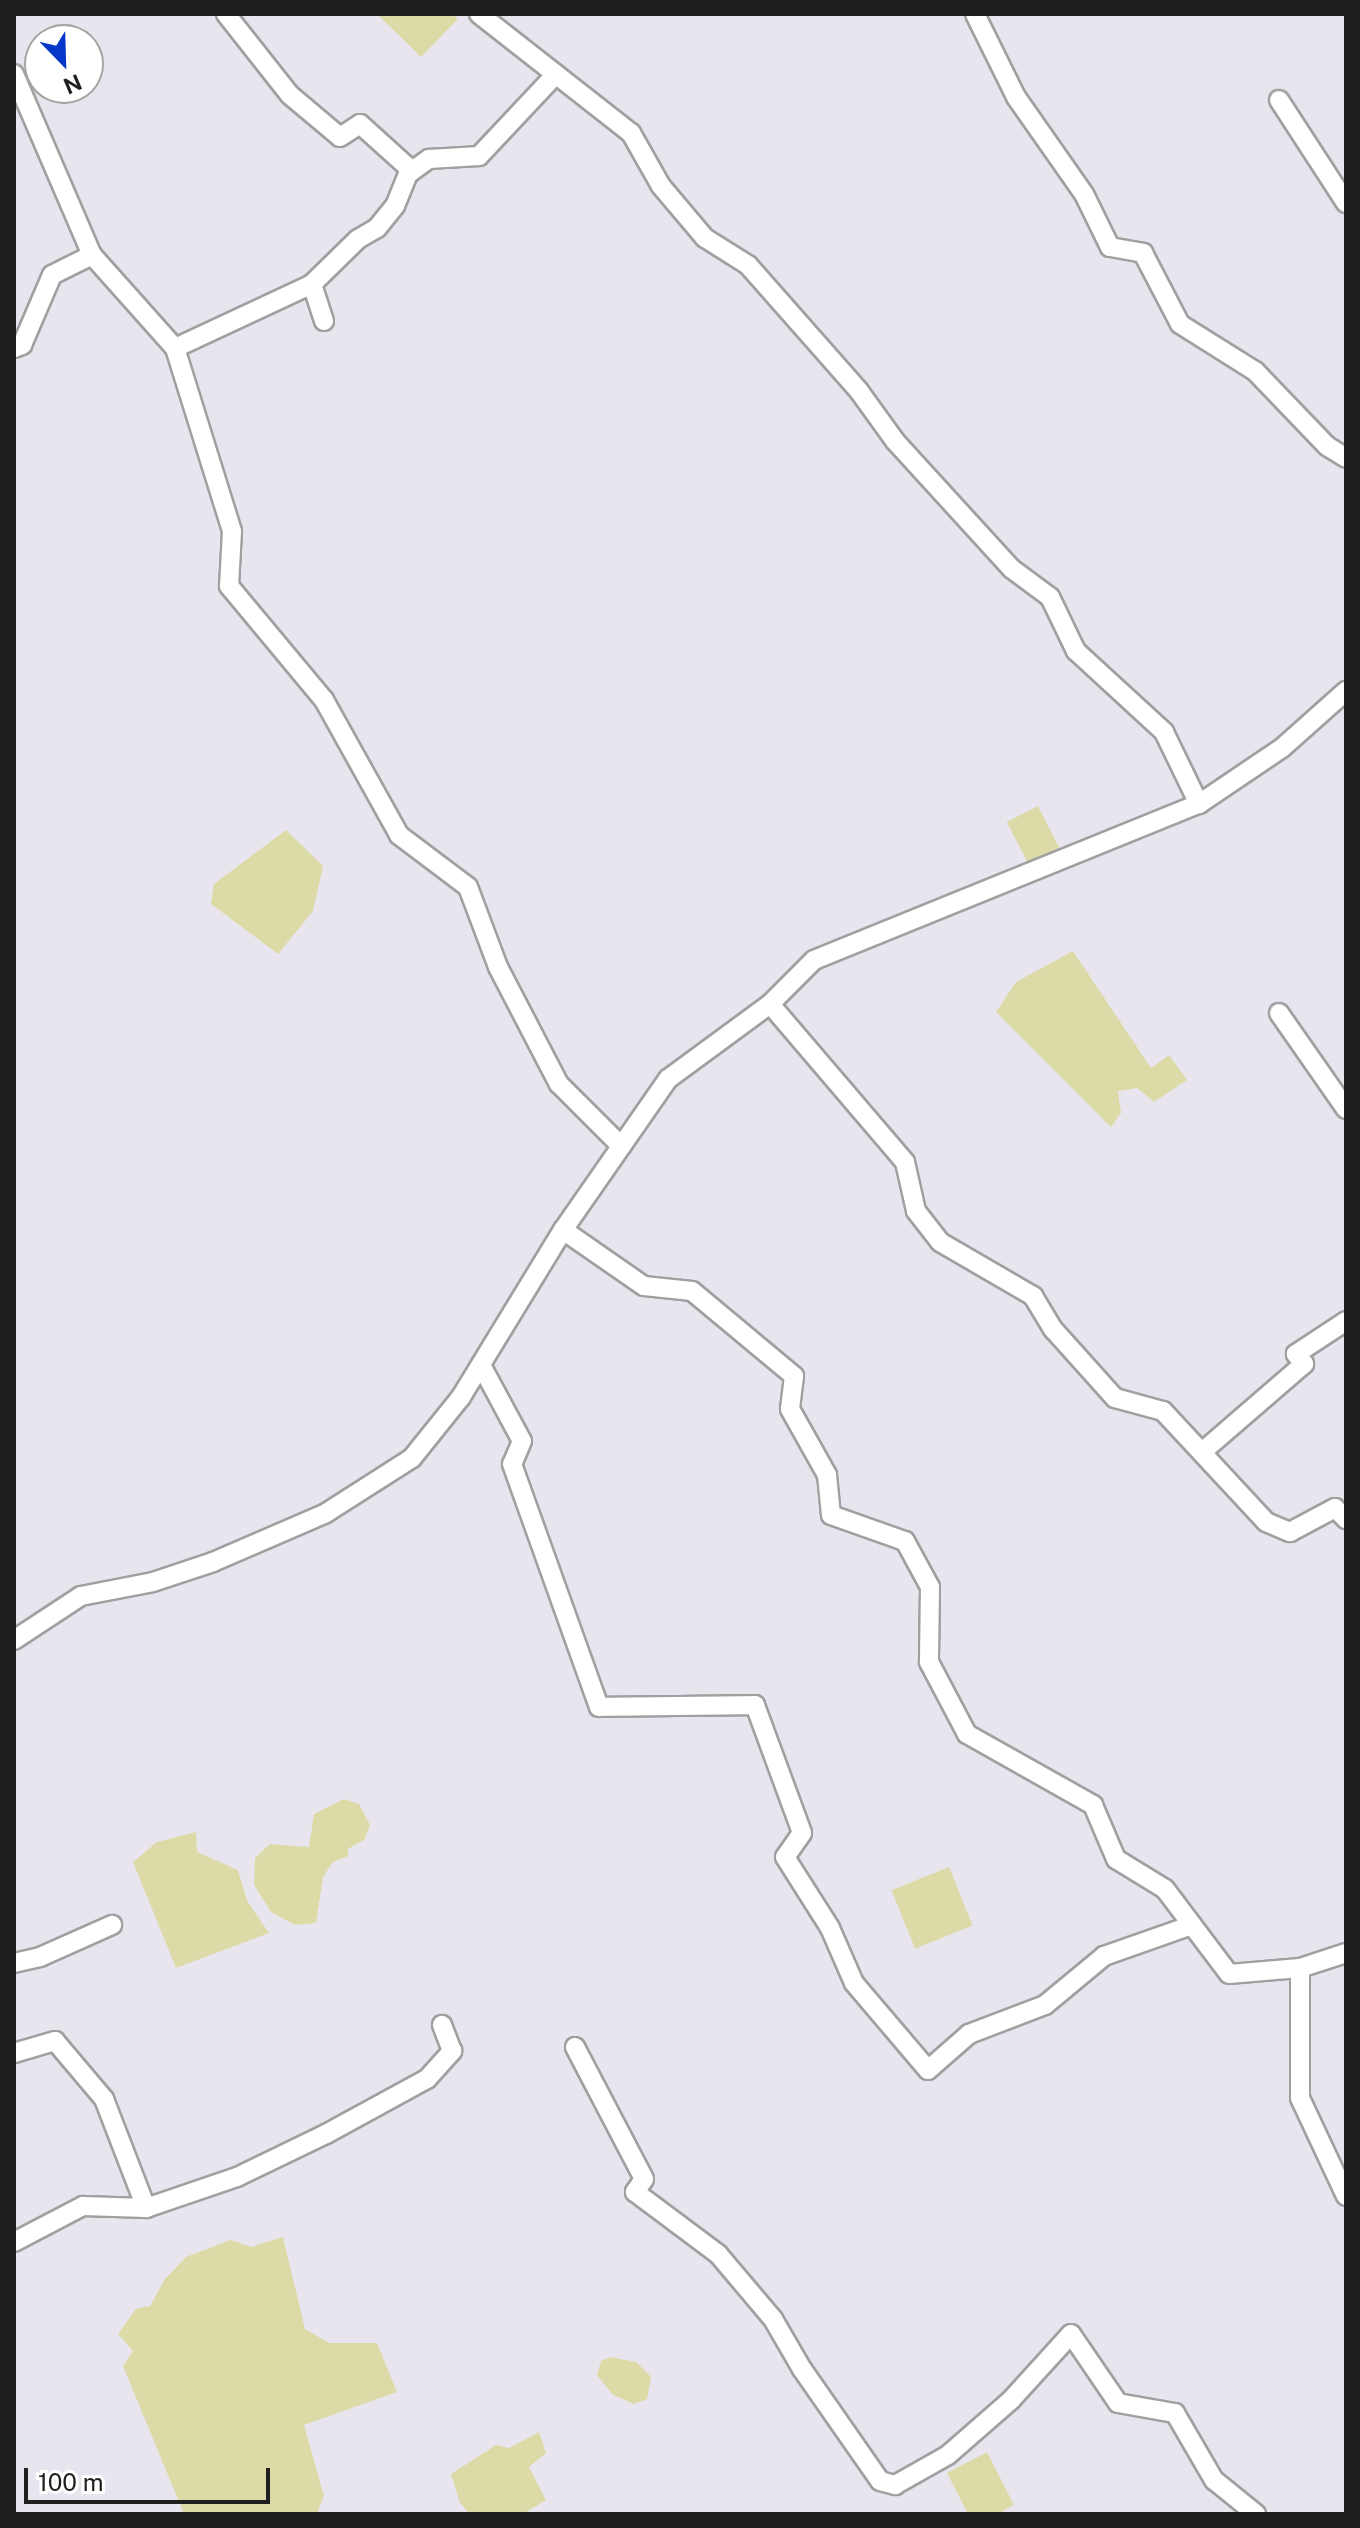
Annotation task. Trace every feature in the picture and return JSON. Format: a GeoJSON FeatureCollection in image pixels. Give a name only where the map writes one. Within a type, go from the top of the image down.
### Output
{"type":"FeatureCollection","features":[{"type":"Feature","properties":{"kind":"street"},"geometry":{"type":"LineString","coordinates":[[226,14],[290,95],[340,137],[360,124],[412,171]]}},
{"type":"Feature","properties":{"kind":"street"},"geometry":{"type":"LineString","coordinates":[[479,14],[631,133],[661,186],[705,238],[748,265],[895,441],[1012,569],[1050,597],[1076,651],[1164,732],[1199,804]]}},
{"type":"Feature","properties":{"kind":"street"},"geometry":{"type":"LineString","coordinates":[[975,14],[1016,97],[1084,194],[1110,247],[1143,253],[1180,324],[1255,371],[1327,446],[1346,458]]}},
{"type":"Feature","properties":{"kind":"street"},"geometry":{"type":"LineString","coordinates":[[14,74],[92,255],[175,348],[232,531],[229,586],[324,700],[399,835],[468,887],[498,967],[559,1084],[621,1146]]}},
{"type":"Feature","properties":{"kind":"street"},"geometry":{"type":"LineString","coordinates":[[175,348],[312,284],[358,239],[377,228],[412,171],[429,159],[479,156],[556,74]]}},
{"type":"Feature","properties":{"kind":"street"},"geometry":{"type":"LineString","coordinates":[[1279,100],[1346,203]]}},
{"type":"Feature","properties":{"kind":"street"},"geometry":{"type":"LineString","coordinates":[[14,348],[22,345],[52,275],[92,255]]}},
{"type":"Feature","properties":{"kind":"street"},"geometry":{"type":"LineString","coordinates":[[312,284],[324,321]]}},
{"type":"Feature","properties":{"kind":"street"},"geometry":{"type":"LineString","coordinates":[[14,1640],[81,1596],[153,1582],[213,1562],[326,1513],[412,1458],[481,1365],[563,1230],[668,1079],[770,1004],[814,960],[1199,804],[1282,748],[1346,691]]}},
{"type":"Feature","properties":{"kind":"street"},"geometry":{"type":"LineString","coordinates":[[770,1004],[905,1162],[916,1211],[940,1242],[1033,1296],[1053,1329],[1115,1398],[1163,1411],[1266,1522],[1290,1532],[1335,1508],[1346,1519]]}},
{"type":"Feature","properties":{"kind":"street"},"geometry":{"type":"LineString","coordinates":[[1279,1013],[1346,1109]]}},
{"type":"Feature","properties":{"kind":"street"},"geometry":{"type":"LineString","coordinates":[[563,1230],[644,1286],[692,1291],[794,1376],[790,1409],[827,1475],[831,1515],[905,1541],[930,1587],[929,1662],[967,1734],[1093,1805],[1116,1859],[1165,1889],[1229,1974],[1300,1968],[1346,1953]]}},
{"type":"Feature","properties":{"kind":"street"},"geometry":{"type":"LineString","coordinates":[[1202,1452],[1304,1364],[1296,1354],[1346,1321]]}},
{"type":"Feature","properties":{"kind":"street"},"geometry":{"type":"LineString","coordinates":[[481,1365],[522,1441],[512,1464],[599,1707],[755,1705],[802,1833],[785,1857],[830,1928],[854,1983],[928,2070],[969,2034],[1045,2005],[1104,1956],[1192,1925]]}},
{"type":"Feature","properties":{"kind":"street"},"geometry":{"type":"LineString","coordinates":[[14,1963],[40,1957],[112,1925]]}},
{"type":"Feature","properties":{"kind":"street"},"geometry":{"type":"LineString","coordinates":[[1300,1968],[1300,2098],[1346,2196]]}},
{"type":"Feature","properties":{"kind":"street"},"geometry":{"type":"LineString","coordinates":[[14,2242],[83,2206],[146,2208],[237,2177],[427,2079],[452,2051],[442,2025]]}},
{"type":"Feature","properties":{"kind":"street"},"geometry":{"type":"LineString","coordinates":[[14,2053],[55,2041],[65,2052],[104,2099],[146,2208]]}},
{"type":"Feature","properties":{"kind":"street"},"geometry":{"type":"LineString","coordinates":[[575,2047],[644,2179],[635,2192],[718,2254],[755,2297],[880,2481],[895,2485],[948,2455],[1011,2400],[1071,2334],[1118,2403],[1175,2413],[1214,2480],[1256,2514]]}},
{"type":"Feature","properties":{"kind":"shaded area"},"geometry":{"type":"Polygon","coordinates":[[[377,14],[453,14],[458,19],[421,57],[377,14]]]}},
{"type":"Feature","properties":{"kind":"shaded area"},"geometry":{"type":"Polygon","coordinates":[[[1038,806],[1059,848],[1028,864],[1007,822],[1038,806]]]}},
{"type":"Feature","properties":{"kind":"shaded area"},"geometry":{"type":"Polygon","coordinates":[[[286,830],[323,866],[313,911],[278,954],[211,904],[214,884],[286,830]]]}},
{"type":"Feature","properties":{"kind":"shaded area"},"geometry":{"type":"Polygon","coordinates":[[[1073,951],[1151,1068],[1169,1055],[1187,1080],[1154,1102],[1137,1088],[1118,1091],[1121,1113],[1111,1127],[996,1012],[1016,982],[1073,951]]]}},
{"type":"Feature","properties":{"kind":"shaded area"},"geometry":{"type":"Polygon","coordinates":[[[344,1799],[359,1804],[370,1825],[364,1840],[348,1849],[348,1856],[333,1862],[323,1877],[316,1923],[295,1925],[271,1912],[254,1885],[255,1858],[270,1844],[309,1847],[314,1814],[344,1799]]]}},
{"type":"Feature","properties":{"kind":"shaded area"},"geometry":{"type":"Polygon","coordinates":[[[196,1832],[197,1852],[238,1870],[247,1901],[269,1933],[176,1968],[133,1862],[157,1842],[196,1832]]]}},
{"type":"Feature","properties":{"kind":"shaded area"},"geometry":{"type":"Polygon","coordinates":[[[949,1867],[973,1925],[915,1949],[892,1890],[949,1867]]]}},
{"type":"Feature","properties":{"kind":"shaded area"},"geometry":{"type":"Polygon","coordinates":[[[283,2237],[305,2329],[329,2343],[377,2343],[397,2392],[304,2425],[324,2496],[317,2514],[184,2514],[123,2366],[133,2351],[118,2334],[136,2309],[150,2306],[165,2279],[186,2257],[231,2240],[251,2247],[283,2237]]]}},
{"type":"Feature","properties":{"kind":"shaded area"},"geometry":{"type":"Polygon","coordinates":[[[610,2357],[636,2362],[651,2377],[647,2399],[634,2404],[613,2395],[597,2375],[601,2361],[610,2357]]]}},
{"type":"Feature","properties":{"kind":"shaded area"},"geometry":{"type":"Polygon","coordinates":[[[539,2432],[546,2453],[529,2467],[546,2500],[523,2514],[470,2514],[460,2503],[451,2474],[496,2445],[509,2448],[539,2432]]]}},
{"type":"Feature","properties":{"kind":"shaded area"},"geometry":{"type":"Polygon","coordinates":[[[987,2452],[1014,2505],[997,2514],[968,2514],[947,2473],[987,2452]]]}}]}
